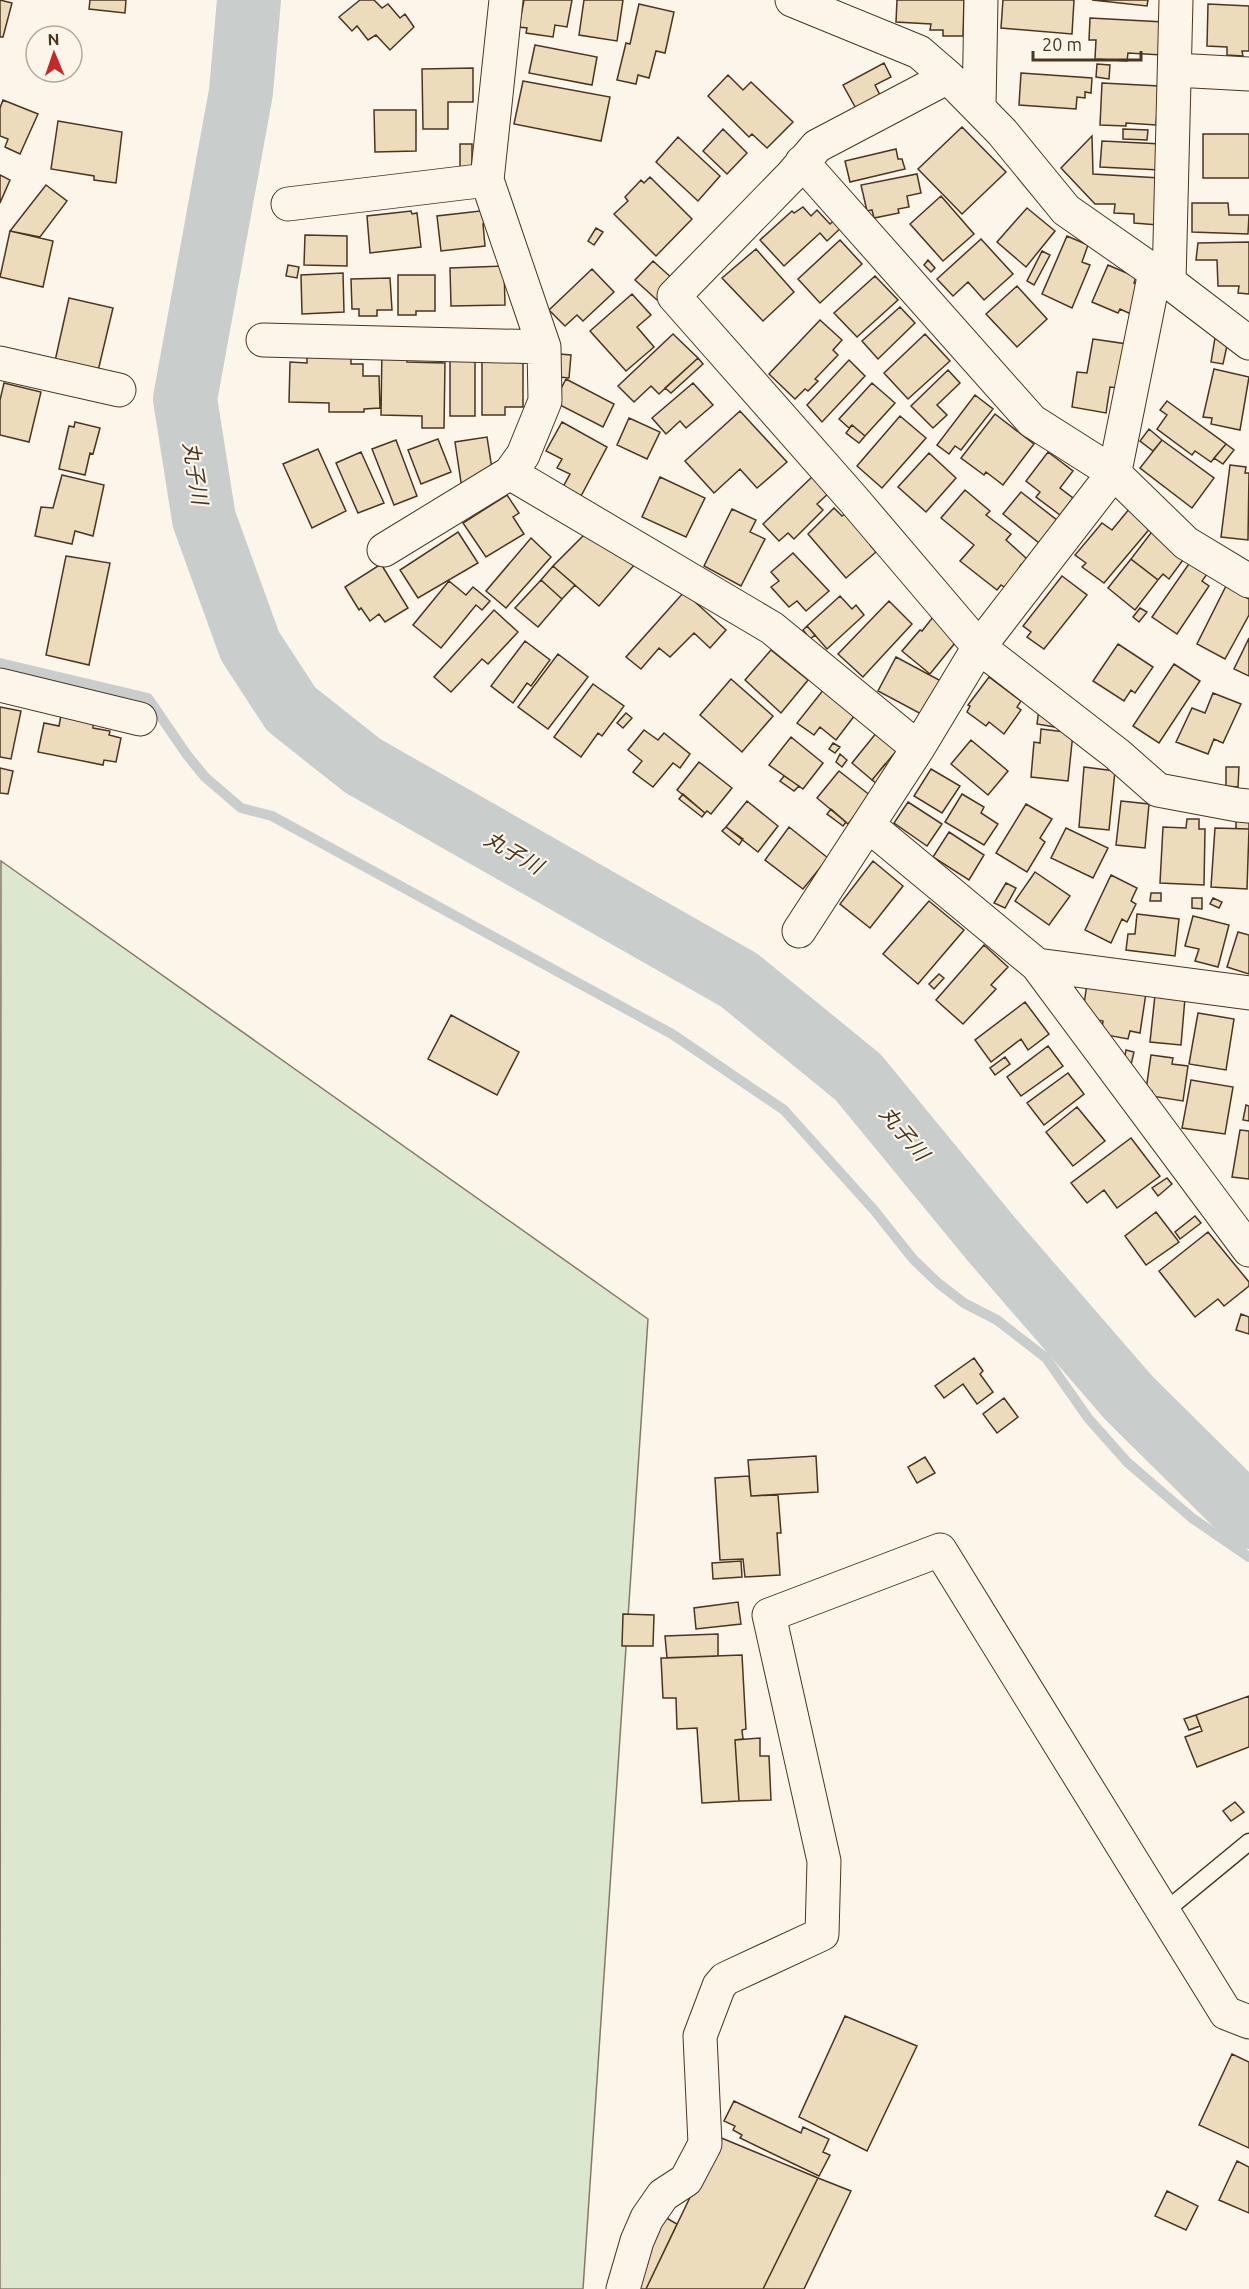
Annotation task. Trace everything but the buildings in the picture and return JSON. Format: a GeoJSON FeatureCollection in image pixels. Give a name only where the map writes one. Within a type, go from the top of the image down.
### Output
{"type":"FeatureCollection","features":[{"type":"Feature","properties":{"kind":"street"},"geometry":{"type":"LineString","coordinates":[[384,550],[510,473],[523,455],[545,401],[544,347],[488,180],[506,0]]}},
{"type":"Feature","properties":{"kind":"street"},"geometry":{"type":"LineString","coordinates":[[792,0],[919,52],[948,76],[979,107],[1066,210],[1162,277],[1249,343]]}},
{"type":"Feature","properties":{"kind":"street"},"geometry":{"type":"LineString","coordinates":[[979,107],[981,0]]}},
{"type":"Feature","properties":{"kind":"street"},"geometry":{"type":"LineString","coordinates":[[799,931],[918,748],[979,647],[1114,473],[1162,277],[1175,70],[1176,0]]}},
{"type":"Feature","properties":{"kind":"street"},"geometry":{"type":"LineString","coordinates":[[1175,70],[1249,74]]}},
{"type":"Feature","properties":{"kind":"street"},"geometry":{"type":"LineString","coordinates":[[948,76],[817,146],[674,296],[853,499],[979,647],[1117,754],[1158,790],[1249,806]]}},
{"type":"Feature","properties":{"kind":"street"},"geometry":{"type":"LineString","coordinates":[[802,162],[1032,422],[1114,473],[1186,543],[1249,581]]}},
{"type":"Feature","properties":{"kind":"street"},"geometry":{"type":"LineString","coordinates":[[288,204],[488,180]]}},
{"type":"Feature","properties":{"kind":"street"},"geometry":{"type":"LineString","coordinates":[[263,340],[544,347]]}},
{"type":"Feature","properties":{"kind":"street"},"geometry":{"type":"LineString","coordinates":[[0,363],[119,390]]}},
{"type":"Feature","properties":{"kind":"street"},"geometry":{"type":"LineString","coordinates":[[510,473],[772,628],[918,748]]}},
{"type":"Feature","properties":{"kind":"street"},"geometry":{"type":"LineString","coordinates":[[0,685],[140,719]]}},
{"type":"Feature","properties":{"kind":"street"},"geometry":{"type":"LineString","coordinates":[[868,825],[1037,965],[1249,1250]]}},
{"type":"Feature","properties":{"kind":"street"},"geometry":{"type":"LineString","coordinates":[[1037,965],[1249,993]]}},
{"type":"Feature","properties":{"kind":"street"},"geometry":{"type":"LineString","coordinates":[[623,2289],[637,2241],[647,2218],[663,2195],[686,2180],[705,2144],[700,2036],[719,1986],[725,1978],[822,1934],[824,1861],[769,1615],[940,1550],[1226,2013],[1249,2022]]}},
{"type":"Feature","properties":{"kind":"lane"},"geometry":{"type":"LineString","coordinates":[[1164,1912],[1249,1842]]}},
{"type":"Feature","properties":{"kind":"green space"},"geometry":{"type":"Polygon","coordinates":[[[1,861],[648,1319],[583,2289],[0,2289],[1,861]]]}},
{"type":"Feature","properties":{"kind":"waterway","name":"丸子川"},"geometry":{"type":"LineString","coordinates":[[249,0],[241,92],[185,399],[204,519],[250,646],[291,709],[363,766],[739,980],[858,1077],[992,1240],[1128,1397],[1249,1517]]}},
{"type":"Feature","properties":{"kind":"waterway"},"geometry":{"type":"LineString","coordinates":[[0,663],[148,698],[205,777],[241,808],[272,816],[672,1034],[784,1110],[874,1210],[913,1259],[938,1283],[964,1303],[997,1320],[1046,1358],[1088,1418],[1127,1462],[1192,1518],[1249,1557]]}}]}
